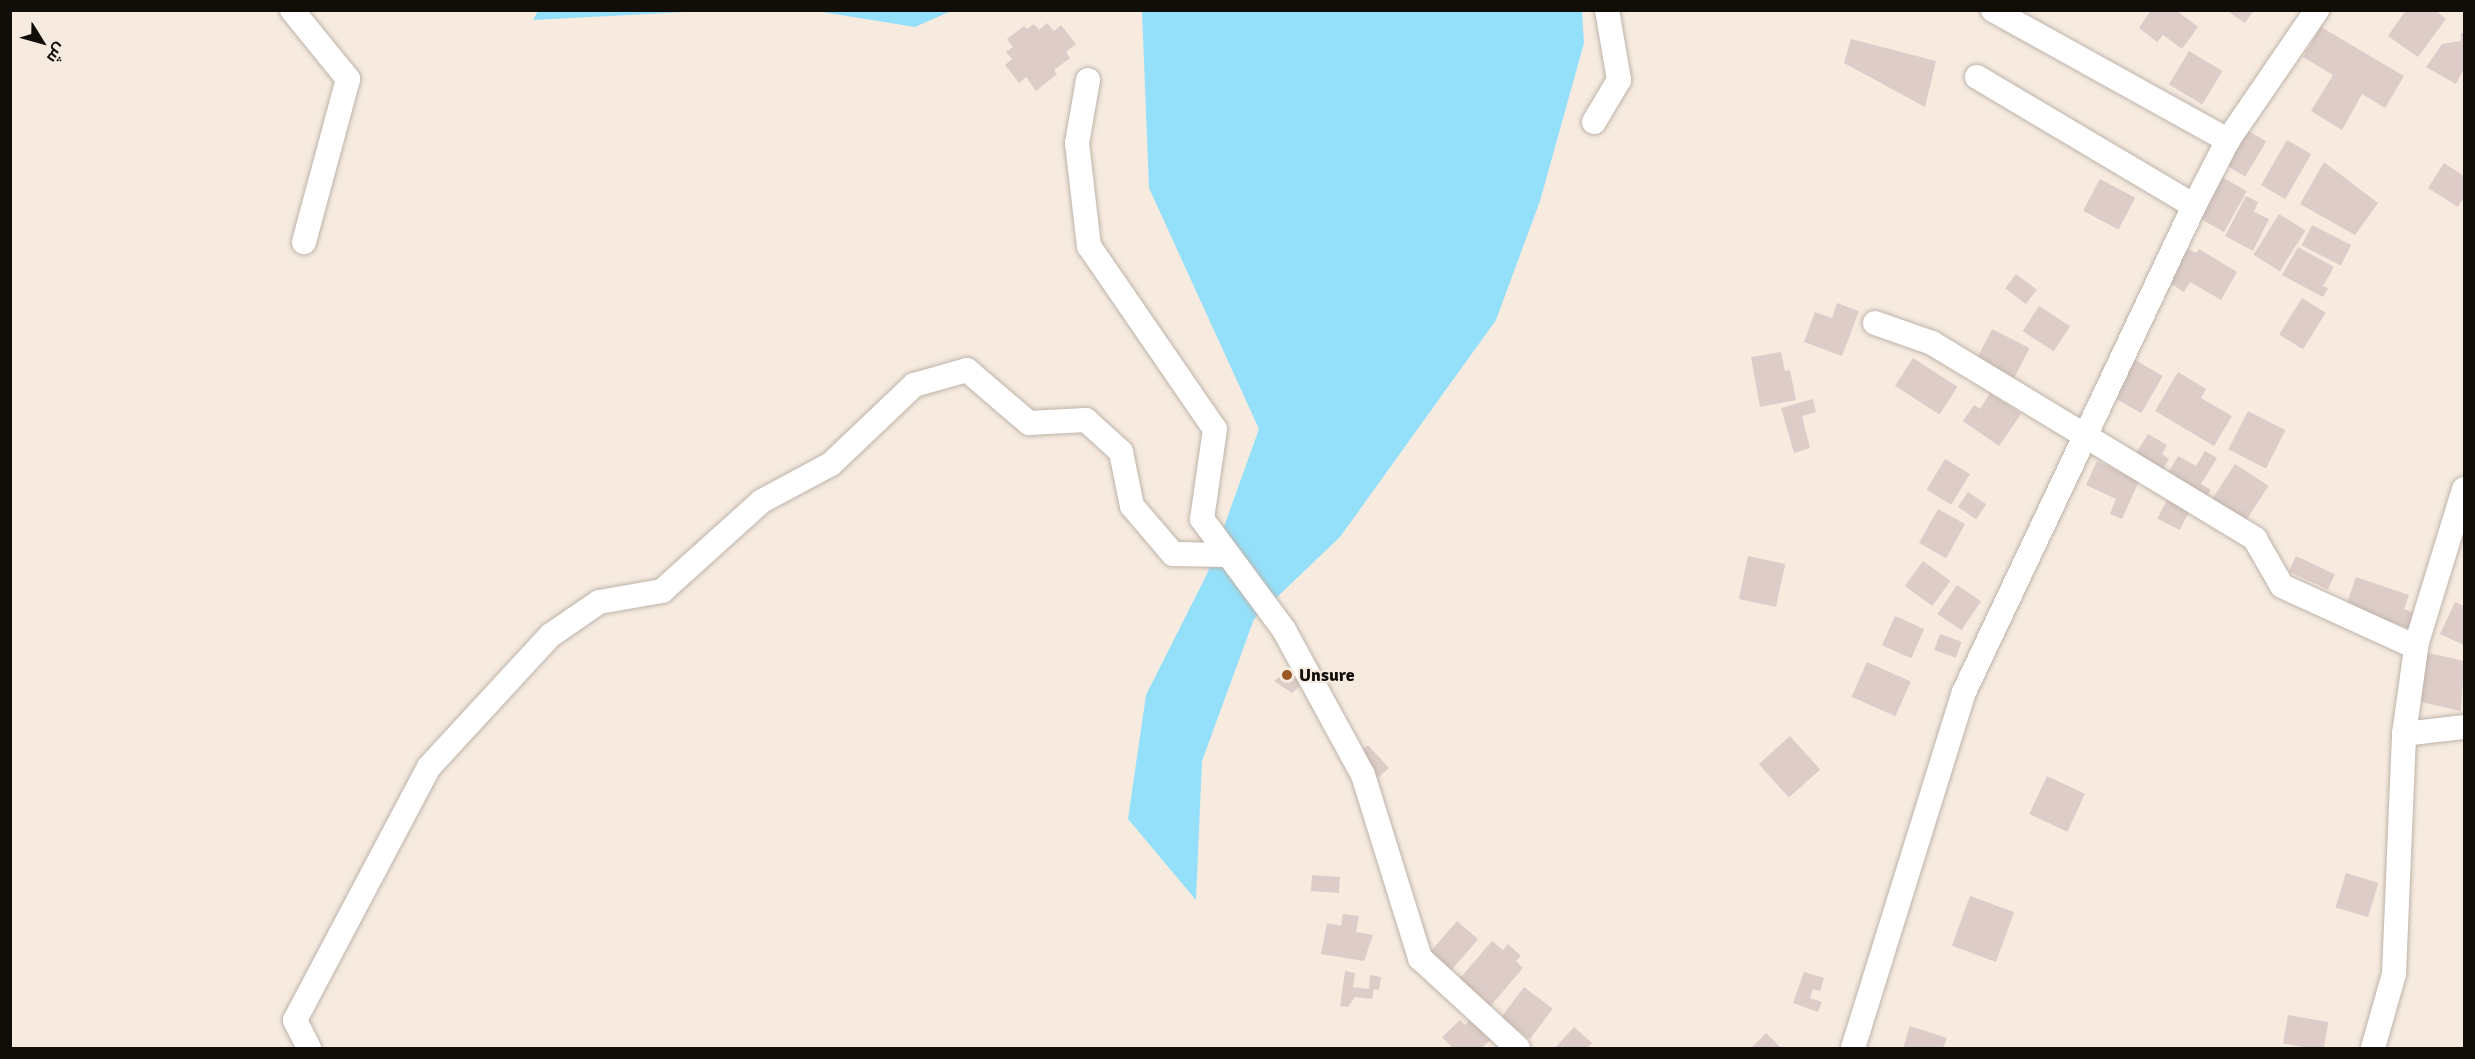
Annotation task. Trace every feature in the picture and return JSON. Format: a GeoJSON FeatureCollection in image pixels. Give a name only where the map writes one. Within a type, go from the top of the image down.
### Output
{"type":"FeatureCollection","features":[{"type":"Feature","properties":{"kind":"street"},"geometry":{"type":"LineString","coordinates":[[292,10],[348,79],[304,242]]}},
{"type":"Feature","properties":{"kind":"street"},"geometry":{"type":"LineString","coordinates":[[1594,122],[1619,80],[1607,10]]}},
{"type":"Feature","properties":{"kind":"street"},"geometry":{"type":"LineString","coordinates":[[1993,10],[2228,140]]}},
{"type":"Feature","properties":{"kind":"street"},"geometry":{"type":"LineString","coordinates":[[1852,1048],[1964,692],[2194,206],[2228,140],[2317,10]]}},
{"type":"Feature","properties":{"kind":"street"},"geometry":{"type":"LineString","coordinates":[[1977,77],[2194,206]]}},
{"type":"Feature","properties":{"kind":"street"},"geometry":{"type":"LineString","coordinates":[[1088,80],[1077,143],[1089,246],[1215,429],[1202,519],[1284,630],[1363,775],[1419,958],[1518,1048]]}},
{"type":"Feature","properties":{"kind":"street"},"geometry":{"type":"LineString","coordinates":[[1875,322],[1932,343],[2255,539],[2282,586],[2416,647]]}},
{"type":"Feature","properties":{"kind":"street"},"geometry":{"type":"LineString","coordinates":[[309,1048],[295,1020],[429,767],[551,635],[599,602],[662,591],[762,501],[831,464],[914,385],[967,370],[1029,423],[1086,420],[1121,452],[1132,506],[1173,554],[1228,555]]}},
{"type":"Feature","properties":{"kind":"street"},"geometry":{"type":"LineString","coordinates":[[2373,1048],[2394,974],[2404,734],[2416,647],[2464,489]]}},
{"type":"Feature","properties":{"kind":"street"},"geometry":{"type":"LineString","coordinates":[[2404,734],[2464,727]]}},
{"type":"Feature","properties":{"kind":"water"},"geometry":{"type":"Polygon","coordinates":[[[538,10],[704,11],[533,20],[538,10]]]}},
{"type":"Feature","properties":{"kind":"water"},"geometry":{"type":"Polygon","coordinates":[[[816,11],[951,11],[915,27],[816,11]]]}},
{"type":"Feature","properties":{"kind":"water"},"geometry":{"type":"Polygon","coordinates":[[[1142,11],[1582,11],[1584,43],[1540,201],[1496,320],[1340,537],[1254,619],[1202,761],[1196,900],[1128,819],[1146,695],[1207,574],[1259,429],[1149,188],[1142,11]]]}},
{"type":"Feature","properties":{"kind":"building"},"geometry":{"type":"Polygon","coordinates":[[[2151,10],[2176,10],[2198,27],[2182,49],[2163,35],[2157,42],[2139,28],[2151,10]]]}},
{"type":"Feature","properties":{"kind":"building"},"geometry":{"type":"Polygon","coordinates":[[[2226,10],[2254,10],[2245,23],[2226,10]]]}},
{"type":"Feature","properties":{"kind":"building"},"geometry":{"type":"Polygon","coordinates":[[[2406,10],[2435,10],[2446,19],[2418,57],[2388,36],[2406,10]]]}},
{"type":"Feature","properties":{"kind":"building"},"geometry":{"type":"Polygon","coordinates":[[[1047,23],[1054,31],[1061,25],[1076,44],[1066,52],[1070,58],[1054,70],[1057,74],[1036,91],[1026,77],[1019,83],[1005,65],[1012,59],[1006,52],[1013,47],[1007,39],[1024,26],[1027,29],[1034,24],[1039,30],[1047,23]]]}},
{"type":"Feature","properties":{"kind":"building"},"geometry":{"type":"Polygon","coordinates":[[[2321,27],[2404,76],[2385,108],[2362,94],[2342,130],[2311,111],[2333,75],[2303,57],[2321,27]]]}},
{"type":"Feature","properties":{"kind":"building"},"geometry":{"type":"Polygon","coordinates":[[[2461,33],[2464,33],[2464,69],[2456,84],[2426,67],[2442,44],[2461,41],[2461,33]]]}},
{"type":"Feature","properties":{"kind":"building"},"geometry":{"type":"Polygon","coordinates":[[[1851,39],[1936,61],[1925,107],[1844,63],[1851,39]]]}},
{"type":"Feature","properties":{"kind":"building"},"geometry":{"type":"Polygon","coordinates":[[[2189,51],[2222,71],[2202,105],[2169,84],[2189,51]]]}},
{"type":"Feature","properties":{"kind":"building"},"geometry":{"type":"Polygon","coordinates":[[[2244,128],[2266,141],[2245,177],[2223,163],[2244,128]]]}},
{"type":"Feature","properties":{"kind":"building"},"geometry":{"type":"Polygon","coordinates":[[[2287,140],[2311,154],[2285,199],[2261,185],[2287,140]]]}},
{"type":"Feature","properties":{"kind":"building"},"geometry":{"type":"Polygon","coordinates":[[[2324,162],[2378,203],[2355,235],[2300,204],[2324,162]]]}},
{"type":"Feature","properties":{"kind":"building"},"geometry":{"type":"Polygon","coordinates":[[[2444,163],[2464,176],[2464,197],[2458,207],[2428,188],[2444,163]]]}},
{"type":"Feature","properties":{"kind":"building"},"geometry":{"type":"Polygon","coordinates":[[[2218,175],[2247,191],[2224,232],[2195,216],[2218,175]]]}},
{"type":"Feature","properties":{"kind":"building"},"geometry":{"type":"Polygon","coordinates":[[[2100,179],[2135,198],[2118,230],[2083,211],[2100,179]]]}},
{"type":"Feature","properties":{"kind":"building"},"geometry":{"type":"Polygon","coordinates":[[[2246,196],[2258,202],[2254,212],[2269,219],[2253,251],[2225,236],[2246,196]]]}},
{"type":"Feature","properties":{"kind":"building"},"geometry":{"type":"Polygon","coordinates":[[[2279,214],[2305,230],[2280,271],[2254,255],[2279,214]]]}},
{"type":"Feature","properties":{"kind":"building"},"geometry":{"type":"Polygon","coordinates":[[[2312,225],[2351,245],[2341,265],[2302,245],[2312,225]]]}},
{"type":"Feature","properties":{"kind":"building"},"geometry":{"type":"Polygon","coordinates":[[[2184,247],[2196,253],[2199,249],[2237,272],[2221,300],[2190,282],[2184,292],[2165,280],[2184,247]]]}},
{"type":"Feature","properties":{"kind":"building"},"geometry":{"type":"Polygon","coordinates":[[[2298,247],[2334,267],[2323,286],[2328,288],[2323,297],[2282,275],[2298,247]]]}},
{"type":"Feature","properties":{"kind":"building"},"geometry":{"type":"Polygon","coordinates":[[[2016,274],[2037,290],[2026,304],[2005,288],[2016,274]]]}},
{"type":"Feature","properties":{"kind":"building"},"geometry":{"type":"Polygon","coordinates":[[[2302,298],[2326,313],[2303,349],[2279,334],[2302,298]]]}},
{"type":"Feature","properties":{"kind":"building"},"geometry":{"type":"Polygon","coordinates":[[[1837,303],[1859,311],[1842,356],[1804,342],[1815,312],[1832,318],[1837,303]]]}},
{"type":"Feature","properties":{"kind":"building"},"geometry":{"type":"Polygon","coordinates":[[[2039,306],[2070,326],[2054,351],[2023,331],[2039,306]]]}},
{"type":"Feature","properties":{"kind":"building"},"geometry":{"type":"Polygon","coordinates":[[[1992,329],[2029,348],[2014,378],[1977,359],[1992,329]]]}},
{"type":"Feature","properties":{"kind":"building"},"geometry":{"type":"Polygon","coordinates":[[[1781,352],[1785,371],[1790,370],[1796,400],[1760,407],[1751,357],[1781,352]]]}},
{"type":"Feature","properties":{"kind":"building"},"geometry":{"type":"Polygon","coordinates":[[[1913,358],[1957,387],[1939,415],[1895,386],[1913,358]]]}},
{"type":"Feature","properties":{"kind":"building"},"geometry":{"type":"Polygon","coordinates":[[[2135,360],[2163,376],[2141,413],[2114,397],[2135,360]]]}},
{"type":"Feature","properties":{"kind":"building"},"geometry":{"type":"Polygon","coordinates":[[[2178,372],[2206,389],[2201,398],[2232,416],[2214,446],[2155,411],[2178,372]]]}},
{"type":"Feature","properties":{"kind":"building"},"geometry":{"type":"Polygon","coordinates":[[[1990,393],[2021,414],[1999,446],[1963,421],[1974,405],[1980,409],[1990,393]]]}},
{"type":"Feature","properties":{"kind":"building"},"geometry":{"type":"Polygon","coordinates":[[[1813,399],[1816,412],[1802,416],[1810,448],[1794,453],[1781,408],[1813,399]]]}},
{"type":"Feature","properties":{"kind":"building"},"geometry":{"type":"Polygon","coordinates":[[[2248,411],[2285,430],[2266,468],[2228,449],[2248,411]]]}},
{"type":"Feature","properties":{"kind":"building"},"geometry":{"type":"Polygon","coordinates":[[[2148,434],[2167,445],[2162,454],[2169,459],[2158,477],[2131,461],[2148,434]]]}},
{"type":"Feature","properties":{"kind":"building"},"geometry":{"type":"Polygon","coordinates":[[[2205,451],[2217,458],[2201,484],[2211,490],[2202,503],[2164,480],[2178,456],[2196,466],[2205,451]]]}},
{"type":"Feature","properties":{"kind":"building"},"geometry":{"type":"Polygon","coordinates":[[[1945,459],[1970,474],[1951,505],[1926,490],[1945,459]]]}},
{"type":"Feature","properties":{"kind":"building"},"geometry":{"type":"Polygon","coordinates":[[[2097,461],[2139,481],[2122,519],[2110,514],[2116,499],[2086,485],[2097,461]]]}},
{"type":"Feature","properties":{"kind":"building"},"geometry":{"type":"Polygon","coordinates":[[[2235,464],[2269,486],[2242,526],[2209,504],[2235,464]]]}},
{"type":"Feature","properties":{"kind":"building"},"geometry":{"type":"Polygon","coordinates":[[[1968,492],[1986,504],[1976,519],[1958,507],[1968,492]]]}},
{"type":"Feature","properties":{"kind":"building"},"geometry":{"type":"Polygon","coordinates":[[[2167,500],[2189,511],[2180,530],[2157,519],[2167,500]]]}},
{"type":"Feature","properties":{"kind":"building"},"geometry":{"type":"Polygon","coordinates":[[[1938,509],[1965,524],[1946,558],[1919,543],[1938,509]]]}},
{"type":"Feature","properties":{"kind":"building"},"geometry":{"type":"Polygon","coordinates":[[[1748,556],[1785,564],[1776,607],[1739,599],[1748,556]]]}},
{"type":"Feature","properties":{"kind":"building"},"geometry":{"type":"Polygon","coordinates":[[[2296,556],[2335,574],[2328,590],[2289,571],[2296,556]]]}},
{"type":"Feature","properties":{"kind":"building"},"geometry":{"type":"Polygon","coordinates":[[[1923,561],[1951,581],[1932,606],[1905,586],[1923,561]]]}},
{"type":"Feature","properties":{"kind":"building"},"geometry":{"type":"Polygon","coordinates":[[[2356,577],[2409,595],[2404,609],[2417,614],[2411,629],[2346,606],[2356,577]]]}},
{"type":"Feature","properties":{"kind":"building"},"geometry":{"type":"Polygon","coordinates":[[[1957,585],[1981,601],[1961,630],[1937,614],[1957,585]]]}},
{"type":"Feature","properties":{"kind":"building"},"geometry":{"type":"Polygon","coordinates":[[[2455,602],[2464,606],[2464,645],[2440,634],[2455,602]]]}},
{"type":"Feature","properties":{"kind":"building"},"geometry":{"type":"Polygon","coordinates":[[[1895,616],[1924,629],[1911,658],[1882,645],[1895,616]]]}},
{"type":"Feature","properties":{"kind":"building"},"geometry":{"type":"Polygon","coordinates":[[[1940,634],[1962,642],[1956,658],[1934,650],[1940,634]]]}},
{"type":"Feature","properties":{"kind":"building"},"geometry":{"type":"Polygon","coordinates":[[[2424,652],[2464,661],[2461,711],[2412,700],[2424,652]]]}},
{"type":"Feature","properties":{"kind":"building"},"geometry":{"type":"Polygon","coordinates":[[[1867,662],[1911,682],[1895,716],[1852,697],[1867,662]]]}},
{"type":"Feature","properties":{"kind":"building","name":"Unsure"},"geometry":{"type":"Polygon","coordinates":[[[1289,669],[1301,685],[1292,693],[1274,681],[1289,669]]]}},
{"type":"Feature","properties":{"kind":"building"},"geometry":{"type":"Polygon","coordinates":[[[1790,736],[1820,769],[1789,798],[1759,764],[1790,736]]]}},
{"type":"Feature","properties":{"kind":"building"},"geometry":{"type":"Polygon","coordinates":[[[1368,745],[1389,768],[1378,777],[1358,754],[1368,745]]]}},
{"type":"Feature","properties":{"kind":"building"},"geometry":{"type":"Polygon","coordinates":[[[2047,776],[2085,794],[2067,832],[2029,814],[2047,776]]]}},
{"type":"Feature","properties":{"kind":"building"},"geometry":{"type":"Polygon","coordinates":[[[2346,873],[2379,883],[2368,917],[2335,907],[2346,873]]]}},
{"type":"Feature","properties":{"kind":"building"},"geometry":{"type":"Polygon","coordinates":[[[1312,875],[1340,877],[1339,893],[1311,891],[1312,875]]]}},
{"type":"Feature","properties":{"kind":"building"},"geometry":{"type":"Polygon","coordinates":[[[1970,896],[2014,912],[1996,962],[1952,946],[1970,896]]]}},
{"type":"Feature","properties":{"kind":"building"},"geometry":{"type":"Polygon","coordinates":[[[1343,914],[1359,916],[1356,932],[1373,935],[1364,961],[1321,954],[1327,923],[1341,926],[1343,914]]]}},
{"type":"Feature","properties":{"kind":"building"},"geometry":{"type":"Polygon","coordinates":[[[1457,921],[1478,939],[1449,973],[1428,954],[1457,921]]]}},
{"type":"Feature","properties":{"kind":"building"},"geometry":{"type":"Polygon","coordinates":[[[1492,941],[1503,950],[1508,944],[1521,956],[1516,961],[1523,968],[1487,1010],[1456,983],[1492,941]]]}},
{"type":"Feature","properties":{"kind":"building"},"geometry":{"type":"Polygon","coordinates":[[[1345,971],[1355,973],[1353,987],[1369,989],[1370,975],[1381,977],[1379,990],[1374,989],[1372,999],[1355,997],[1348,1007],[1340,1006],[1345,971]]]}},
{"type":"Feature","properties":{"kind":"building"},"geometry":{"type":"Polygon","coordinates":[[[1804,972],[1824,978],[1820,991],[1813,989],[1810,998],[1822,1002],[1818,1012],[1793,1003],[1804,972]]]}},
{"type":"Feature","properties":{"kind":"building"},"geometry":{"type":"Polygon","coordinates":[[[1524,987],[1553,1009],[1530,1039],[1501,1017],[1524,987]]]}},
{"type":"Feature","properties":{"kind":"building"},"geometry":{"type":"Polygon","coordinates":[[[2288,1015],[2328,1022],[2324,1048],[2283,1044],[2288,1015]]]}},
{"type":"Feature","properties":{"kind":"building"},"geometry":{"type":"Polygon","coordinates":[[[1474,1016],[1494,1036],[1482,1048],[1453,1048],[1442,1037],[1460,1020],[1465,1025],[1474,1016]]]}},
{"type":"Feature","properties":{"kind":"building"},"geometry":{"type":"Polygon","coordinates":[[[1910,1026],[1947,1038],[1943,1048],[1903,1048],[1910,1026]]]}},
{"type":"Feature","properties":{"kind":"building"},"geometry":{"type":"Polygon","coordinates":[[[1574,1027],[1592,1043],[1587,1048],[1555,1048],[1574,1027]]]}},
{"type":"Feature","properties":{"kind":"building"},"geometry":{"type":"Polygon","coordinates":[[[1766,1033],[1781,1048],[1751,1048],[1766,1033]]]}},
{"type":"Feature","properties":{"kind":"place","name":"Unsure"},"geometry":{"type":"Point","coordinates":[1287,675]}}]}
